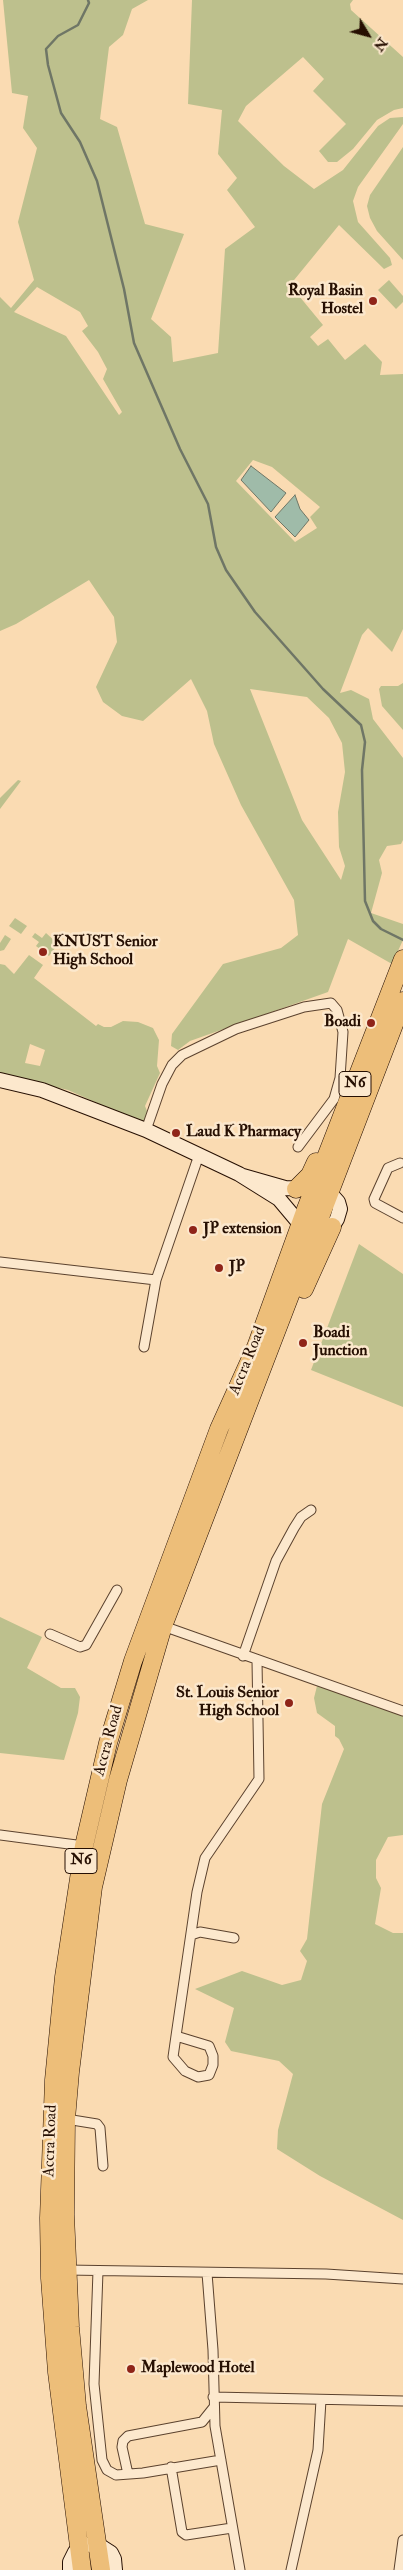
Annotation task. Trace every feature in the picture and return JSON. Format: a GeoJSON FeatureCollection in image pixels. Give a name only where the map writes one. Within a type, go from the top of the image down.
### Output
{"type":"FeatureCollection","features":[{"type":"Feature","properties":{"kind":"highway","name":"Accra Road"},"geometry":{"type":"LineString","coordinates":[[101,2570],[77,2406],[66,2270],[66,2119],[75,2023],[93,1887],[118,1780],[163,1626],[316,1227],[322,1191],[352,1093],[403,959]]}},
{"type":"Feature","properties":{"kind":"highway","name":"Accra Road"},"geometry":{"type":"LineString","coordinates":[[322,1191],[403,1001]]}},
{"type":"Feature","properties":{"kind":"highway"},"geometry":{"type":"LineString","coordinates":[[296,1189],[310,1176],[339,1107],[352,1093]]}},
{"type":"Feature","properties":{"kind":"highway","name":"Accra Road"},"geometry":{"type":"LineString","coordinates":[[72,2564],[50,2278],[49,2218],[54,2080],[64,1977],[84,1846],[108,1743],[132,1661],[219,1429],[256,1347],[316,1227]]}},
{"type":"Feature","properties":{"kind":"street"},"geometry":{"type":"LineString","coordinates":[[146,1130],[162,1084],[172,1065],[182,1055],[236,1029],[304,1007],[331,1003],[337,1010],[343,1032],[340,1078],[334,1099],[298,1147]]}},
{"type":"Feature","properties":{"kind":"street"},"geometry":{"type":"LineString","coordinates":[[0,1080],[42,1090],[146,1130],[243,1176],[316,1227]]}},
{"type":"Feature","properties":{"kind":"street"},"geometry":{"type":"LineString","coordinates":[[144,1347],[156,1280],[199,1155]]}},
{"type":"Feature","properties":{"kind":"street"},"geometry":{"type":"LineString","coordinates":[[402,1162],[388,1168],[374,1199],[375,1202],[403,1218]]}},
{"type":"Feature","properties":{"kind":"street"},"geometry":{"type":"LineString","coordinates":[[243,1176],[296,1189],[322,1191]]}},
{"type":"Feature","properties":{"kind":"street"},"geometry":{"type":"LineString","coordinates":[[0,1262],[156,1280]]}},
{"type":"Feature","properties":{"kind":"street"},"geometry":{"type":"LineString","coordinates":[[243,1656],[276,1561],[301,1517],[311,1510]]}},
{"type":"Feature","properties":{"kind":"street"},"geometry":{"type":"LineString","coordinates":[[50,1634],[80,1647],[86,1645],[117,1590]]}},
{"type":"Feature","properties":{"kind":"street"},"geometry":{"type":"LineString","coordinates":[[163,1626],[257,1661],[403,1711]]}},
{"type":"Feature","properties":{"kind":"street"},"geometry":{"type":"LineString","coordinates":[[176,2036],[209,2046],[213,2056],[213,2065],[209,2075],[198,2076],[185,2071],[173,2057],[176,2036],[191,1935],[204,1858],[259,1779],[257,1661]]}},
{"type":"Feature","properties":{"kind":"street"},"geometry":{"type":"LineString","coordinates":[[0,1835],[84,1846]]}},
{"type":"Feature","properties":{"kind":"street"},"geometry":{"type":"LineString","coordinates":[[191,1935],[200,1932],[234,1938]]}},
{"type":"Feature","properties":{"kind":"street"},"geometry":{"type":"LineString","coordinates":[[66,2119],[97,2124],[100,2128],[103,2166]]}},
{"type":"Feature","properties":{"kind":"street"},"geometry":{"type":"LineString","coordinates":[[66,2270],[326,2274],[403,2279]]}},
{"type":"Feature","properties":{"kind":"street"},"geometry":{"type":"LineString","coordinates":[[98,2270],[94,2384],[102,2460],[111,2473],[128,2474],[221,2460]]}},
{"type":"Feature","properties":{"kind":"street"},"geometry":{"type":"LineString","coordinates":[[207,2273],[213,2350],[214,2407],[240,2570]]}},
{"type":"Feature","properties":{"kind":"street"},"geometry":{"type":"LineString","coordinates":[[213,2397],[403,2401]]}},
{"type":"Feature","properties":{"kind":"street"},"geometry":{"type":"LineString","coordinates":[[291,2570],[318,2450],[321,2400]]}},
{"type":"Feature","properties":{"kind":"street"},"geometry":{"type":"LineString","coordinates":[[128,2474],[122,2447],[123,2441],[128,2436],[202,2422],[214,2407]]}},
{"type":"Feature","properties":{"kind":"street"},"geometry":{"type":"LineString","coordinates":[[171,2467],[182,2532],[186,2535],[232,2528]]}},
{"type":"Feature","properties":{"kind":"street"},"geometry":{"type":"LineString","coordinates":[[399,2570],[403,2540]]}},
{"type":"Feature","properties":{"kind":"street"},"geometry":{"type":"LineString","coordinates":[[72,2564],[97,2544],[111,2553],[114,2559],[115,2570]]}},
{"type":"Feature","properties":{"kind":"green space"},"geometry":{"type":"Polygon","coordinates":[[[3,0],[148,0],[132,9],[123,35],[109,47],[100,119],[117,127],[145,224],[184,234],[151,319],[171,337],[173,362],[218,353],[225,249],[255,227],[227,190],[237,178],[218,154],[222,110],[188,104],[192,0],[353,0],[350,4],[351,10],[403,57],[403,108],[394,110],[377,120],[353,149],[337,162],[328,162],[319,151],[346,124],[313,91],[324,79],[303,57],[246,106],[238,121],[284,166],[314,189],[343,170],[378,126],[390,118],[403,117],[403,124],[358,187],[353,201],[358,222],[390,258],[392,265],[384,269],[339,225],[290,285],[323,325],[310,337],[318,346],[328,339],[345,360],[365,344],[382,362],[380,375],[403,374],[403,629],[392,652],[368,628],[362,635],[340,693],[351,690],[369,699],[373,719],[403,758],[403,840],[401,844],[387,846],[379,860],[382,873],[371,913],[403,924],[403,940],[392,964],[348,939],[328,992],[190,1041],[178,1050],[171,1046],[172,1034],[223,964],[281,948],[298,935],[294,900],[241,805],[214,744],[207,711],[191,679],[143,721],[122,716],[103,702],[96,687],[117,642],[114,617],[89,580],[16,624],[0,631],[0,297],[11,308],[34,280],[18,222],[37,148],[23,128],[28,96],[12,93],[3,0]],[[37,287],[14,312],[66,336],[119,415],[122,412],[103,379],[107,369],[98,352],[82,331],[88,326],[80,312],[37,287]],[[253,460],[236,481],[295,542],[317,528],[310,517],[320,507],[272,467],[253,460]],[[250,689],[302,820],[341,880],[345,866],[339,847],[338,812],[345,772],[342,743],[329,718],[307,697],[250,689]]]}},
{"type":"Feature","properties":{"kind":"green space"},"geometry":{"type":"Polygon","coordinates":[[[403,147],[403,260],[377,231],[370,218],[367,206],[370,195],[403,147]]]}},
{"type":"Feature","properties":{"kind":"green space"},"geometry":{"type":"Polygon","coordinates":[[[389,280],[403,296],[403,302],[396,309],[378,290],[389,280]]]}},
{"type":"Feature","properties":{"kind":"green space"},"geometry":{"type":"Polygon","coordinates":[[[403,683],[403,730],[382,706],[379,689],[381,686],[398,686],[403,683]]]}},
{"type":"Feature","properties":{"kind":"green space"},"geometry":{"type":"Polygon","coordinates":[[[18,780],[21,781],[0,809],[0,798],[18,780]]]}},
{"type":"Feature","properties":{"kind":"green space"},"geometry":{"type":"Polygon","coordinates":[[[15,918],[27,926],[21,934],[9,926],[15,918]]]}},
{"type":"Feature","properties":{"kind":"green space"},"geometry":{"type":"Polygon","coordinates":[[[35,933],[42,938],[46,933],[58,944],[49,956],[36,946],[39,942],[32,937],[35,933]]]}},
{"type":"Feature","properties":{"kind":"green space"},"geometry":{"type":"Polygon","coordinates":[[[5,935],[11,939],[4,950],[0,951],[0,943],[5,935]]]}},
{"type":"Feature","properties":{"kind":"green space"},"geometry":{"type":"Polygon","coordinates":[[[29,955],[43,965],[34,978],[96,1026],[98,1024],[104,1027],[111,1027],[123,1021],[138,1022],[153,1028],[159,1040],[157,1066],[160,1073],[145,1106],[149,1116],[144,1124],[68,1090],[0,1075],[0,964],[5,965],[14,974],[29,955]],[[30,1044],[25,1063],[40,1066],[45,1050],[30,1044]]]}},
{"type":"Feature","properties":{"kind":"green space"},"geometry":{"type":"Polygon","coordinates":[[[359,1244],[403,1274],[403,1407],[311,1370],[359,1244]]]}},
{"type":"Feature","properties":{"kind":"green space"},"geometry":{"type":"Polygon","coordinates":[[[0,1617],[42,1637],[27,1668],[61,1688],[75,1688],[80,1697],[78,1713],[64,1760],[0,1753],[0,1617]]]}},
{"type":"Feature","properties":{"kind":"green space"},"geometry":{"type":"Polygon","coordinates":[[[317,1686],[403,1714],[403,1835],[388,1837],[376,1860],[376,1878],[381,1888],[375,1924],[393,1933],[403,1933],[403,2220],[320,2176],[277,2149],[278,2130],[293,2074],[279,2061],[231,2051],[225,2042],[234,2008],[195,1989],[242,1971],[282,1985],[301,1980],[307,1961],[300,1951],[307,1939],[322,1804],[344,1749],[339,1739],[335,1736],[335,1726],[317,1713],[314,1698],[317,1686]]]}},
{"type":"Feature","properties":{"kind":"shaded area"},"geometry":{"type":"Polygon","coordinates":[[[251,466],[286,493],[271,512],[241,480],[251,466]]]}},
{"type":"Feature","properties":{"kind":"shaded area"},"geometry":{"type":"Polygon","coordinates":[[[295,495],[300,509],[309,520],[295,537],[275,517],[295,495]]]}},
{"type":"Feature","properties":{"kind":"waterway"},"geometry":{"type":"LineString","coordinates":[[88,0],[89,3],[78,25],[58,36],[46,49],[48,65],[61,113],[80,142],[97,181],[124,289],[134,343],[180,449],[208,504],[216,547],[226,570],[255,612],[323,689],[361,725],[365,742],[362,770],[365,901],[373,921],[381,929],[403,940]]}},
{"type":"Feature","properties":{"kind":"place","name":"Royal Basin Hostel"},"geometry":{"type":"Point","coordinates":[373,301]}},
{"type":"Feature","properties":{"kind":"place","name":"KNUST Senior High School"},"geometry":{"type":"Point","coordinates":[43,952]}},
{"type":"Feature","properties":{"kind":"place","name":"Boadi"},"geometry":{"type":"Point","coordinates":[371,1023]}},
{"type":"Feature","properties":{"kind":"place","name":"Laud K Pharmacy"},"geometry":{"type":"Point","coordinates":[176,1133]}},
{"type":"Feature","properties":{"kind":"place","name":"JP extension"},"geometry":{"type":"Point","coordinates":[193,1230]}},
{"type":"Feature","properties":{"kind":"place","name":"JP"},"geometry":{"type":"Point","coordinates":[219,1268]}},
{"type":"Feature","properties":{"kind":"place","name":"Boadi Junction"},"geometry":{"type":"Point","coordinates":[303,1343]}},
{"type":"Feature","properties":{"kind":"place","name":"St. Louis Senior High School"},"geometry":{"type":"Point","coordinates":[289,1703]}},
{"type":"Feature","properties":{"kind":"place","name":"Maplewood Hotel"},"geometry":{"type":"Point","coordinates":[131,2369]}}]}
